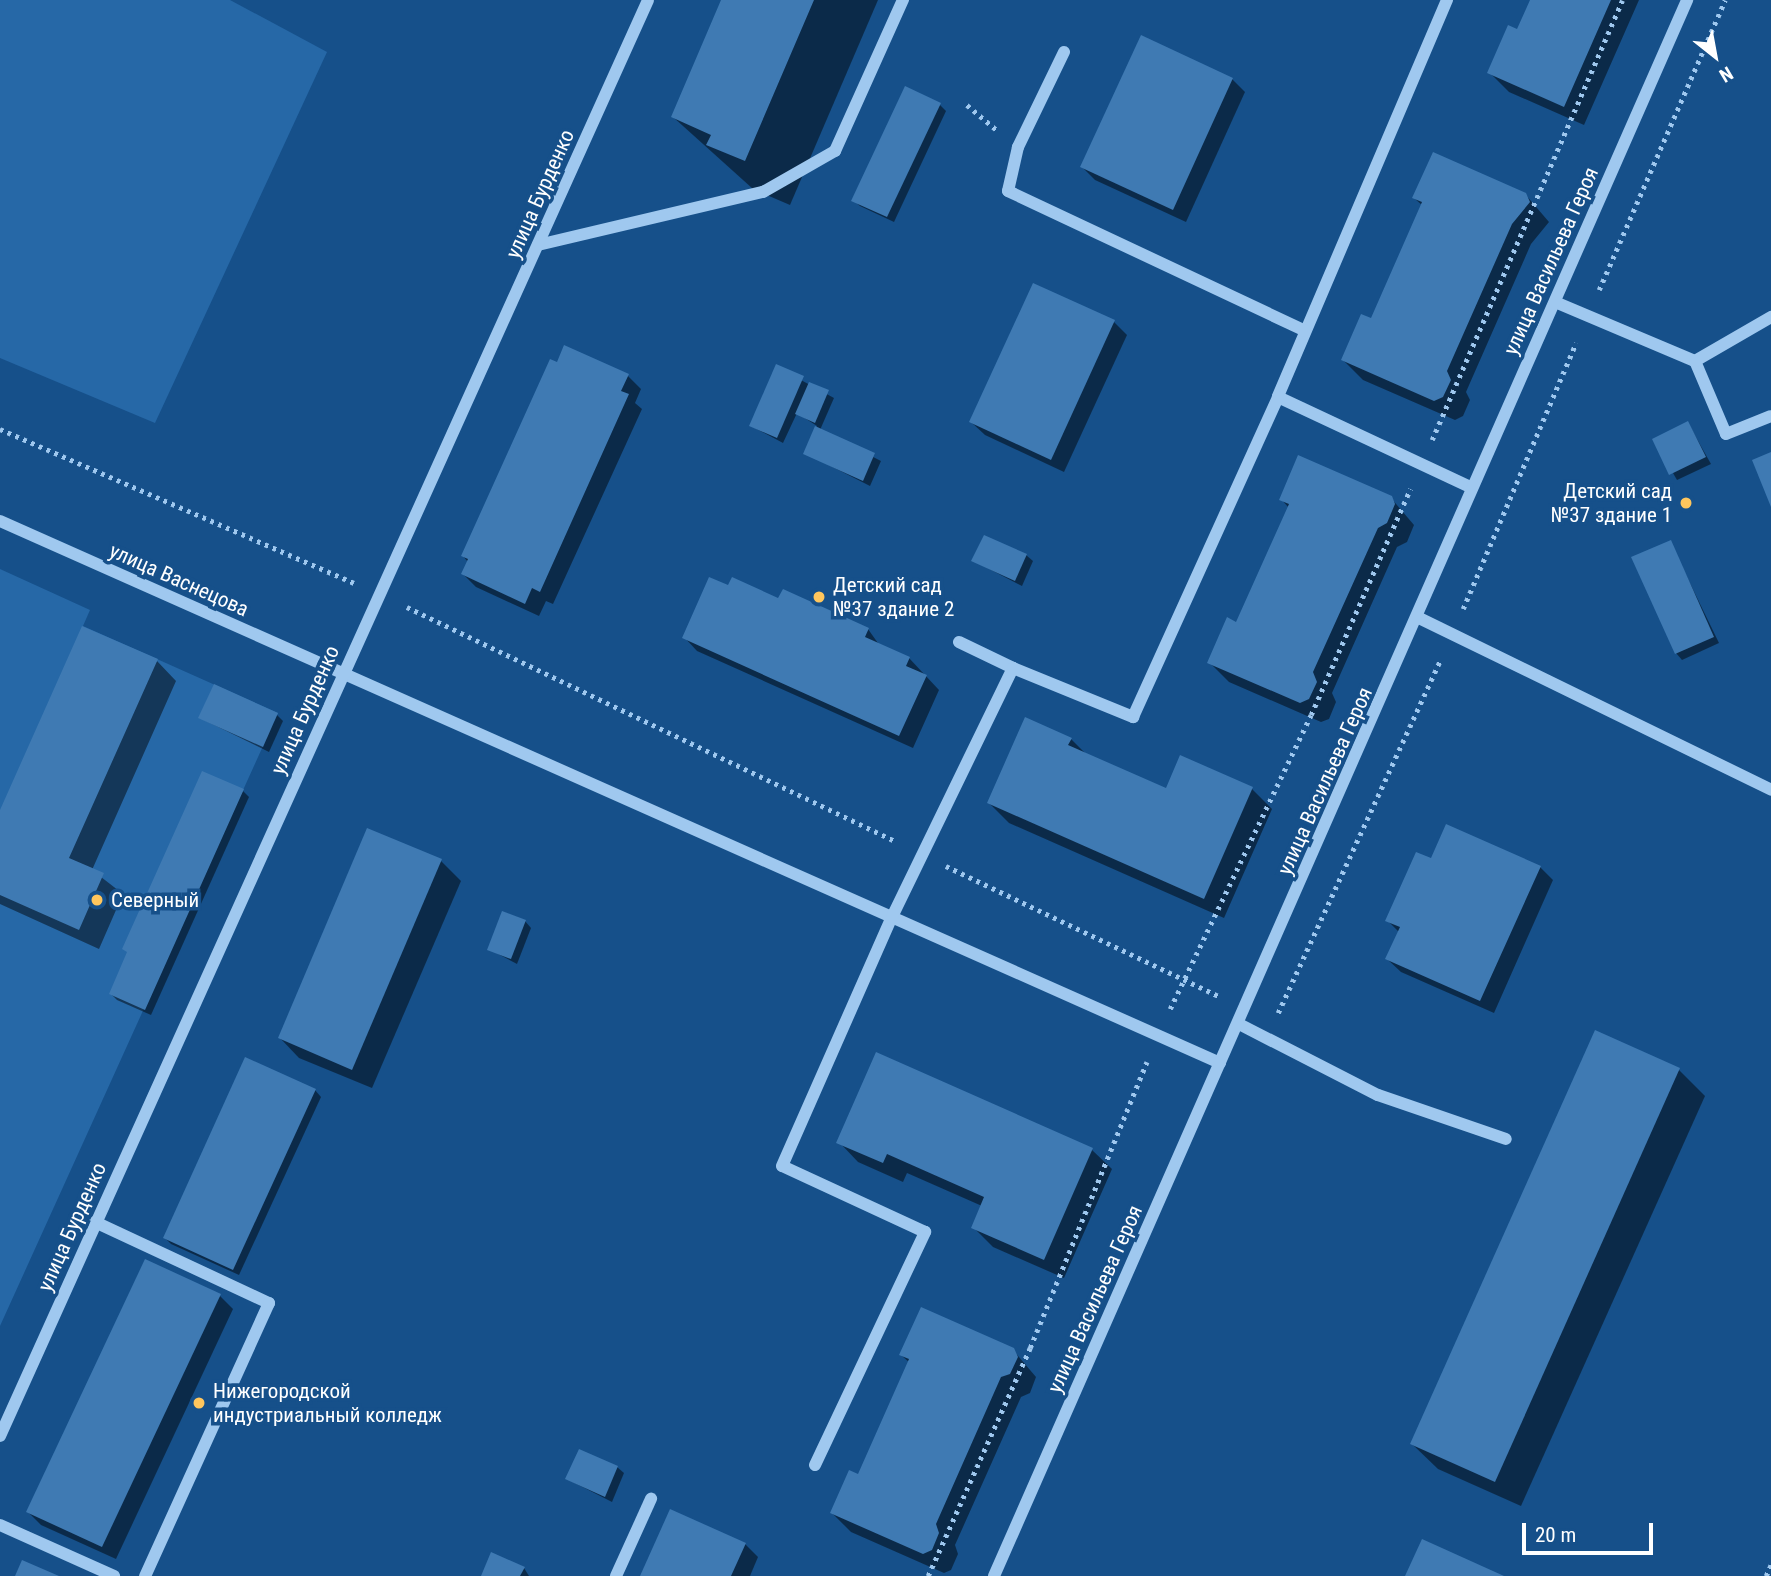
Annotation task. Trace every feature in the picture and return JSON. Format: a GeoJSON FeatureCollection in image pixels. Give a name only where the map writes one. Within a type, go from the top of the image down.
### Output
{"type":"FeatureCollection","features":[{"type":"Feature","properties":{"kind":"street","name":"улица Бурденко"},"geometry":{"type":"LineString","coordinates":[[0,1436],[648,0]]}},
{"type":"Feature","properties":{"kind":"street"},"geometry":{"type":"LineString","coordinates":[[538,245],[763,192],[835,151],[903,0]]}},
{"type":"Feature","properties":{"kind":"street"},"geometry":{"type":"LineString","coordinates":[[959,642],[1013,668],[1133,717],[1278,397],[1447,0]]}},
{"type":"Feature","properties":{"kind":"street","name":"улица Васильева Героя"},"geometry":{"type":"LineString","coordinates":[[994,1576],[1247,1007],[1687,0]]}},
{"type":"Feature","properties":{"kind":"street"},"geometry":{"type":"LineString","coordinates":[[1064,52],[1018,147],[1008,191],[1305,331]]}},
{"type":"Feature","properties":{"kind":"street"},"geometry":{"type":"LineString","coordinates":[[1555,303],[1695,361],[1726,434],[1771,416]]}},
{"type":"Feature","properties":{"kind":"street"},"geometry":{"type":"LineString","coordinates":[[1695,361],[1771,317]]}},
{"type":"Feature","properties":{"kind":"street"},"geometry":{"type":"LineString","coordinates":[[1278,397],[1472,488]]}},
{"type":"Feature","properties":{"kind":"street","name":"улица Васнецова"},"geometry":{"type":"LineString","coordinates":[[0,521],[1220,1063]]}},
{"type":"Feature","properties":{"kind":"street"},"geometry":{"type":"LineString","coordinates":[[1417,617],[1771,790]]}},
{"type":"Feature","properties":{"kind":"street"},"geometry":{"type":"LineString","coordinates":[[816,1465],[925,1232],[782,1166],[892,917],[925,855],[1013,668]]}},
{"type":"Feature","properties":{"kind":"street"},"geometry":{"type":"LineString","coordinates":[[1239,1024],[1378,1095],[1506,1139]]}},
{"type":"Feature","properties":{"kind":"street"},"geometry":{"type":"LineString","coordinates":[[95,1222],[269,1303],[145,1576]]}},
{"type":"Feature","properties":{"kind":"street"},"geometry":{"type":"LineString","coordinates":[[616,1576],[651,1499]]}},
{"type":"Feature","properties":{"kind":"street"},"geometry":{"type":"LineString","coordinates":[[0,1525],[114,1576]]}},
{"type":"Feature","properties":{"kind":"path"},"geometry":{"type":"LineString","coordinates":[[928,1576],[1030,1348],[1158,1035],[1311,715],[1622,0]]}},
{"type":"Feature","properties":{"kind":"path"},"geometry":{"type":"LineString","coordinates":[[0,429],[380,594],[925,855],[1183,982],[1275,1019],[1452,635],[1724,0]]}},
{"type":"Feature","properties":{"kind":"path"},"geometry":{"type":"LineString","coordinates":[[1766,1576],[1771,1565]]}},
{"type":"Feature","properties":{"kind":"shaded area"},"geometry":{"type":"Polygon","coordinates":[[[0,0],[230,0],[327,52],[155,423],[0,358],[0,0]]]}},
{"type":"Feature","properties":{"kind":"shaded area","name":"Северный"},"geometry":{"type":"Polygon","coordinates":[[[0,569],[90,610],[83,626],[278,713],[0,1326],[0,569]]]}},
{"type":"Feature","properties":{"kind":"building"},"geometry":{"type":"Polygon","coordinates":[[[721,0],[814,0],[745,161],[706,145],[711,135],[671,117],[721,0]]]}},
{"type":"Feature","properties":{"kind":"building"},"geometry":{"type":"Polygon","coordinates":[[[1530,0],[1611,0],[1564,107],[1487,73],[1508,25],[1517,29],[1530,0]]]}},
{"type":"Feature","properties":{"kind":"building"},"geometry":{"type":"Polygon","coordinates":[[[1141,35],[1233,78],[1173,210],[1080,167],[1141,35]]]}},
{"type":"Feature","properties":{"kind":"building"},"geometry":{"type":"Polygon","coordinates":[[[905,86],[941,103],[887,217],[851,201],[905,86]]]}},
{"type":"Feature","properties":{"kind":"building"},"geometry":{"type":"Polygon","coordinates":[[[1433,152],[1526,193],[1530,202],[1512,224],[1447,371],[1451,380],[1443,397],[1434,401],[1341,360],[1361,314],[1371,318],[1422,202],[1412,198],[1433,152]]]}},
{"type":"Feature","properties":{"kind":"building"},"geometry":{"type":"Polygon","coordinates":[[[1033,283],[1115,320],[1051,460],[969,422],[1033,283]]]}},
{"type":"Feature","properties":{"kind":"building"},"geometry":{"type":"Polygon","coordinates":[[[564,345],[629,374],[621,391],[629,394],[540,592],[532,588],[525,604],[461,574],[468,559],[461,556],[550,359],[557,362],[564,345]]]}},
{"type":"Feature","properties":{"kind":"building"},"geometry":{"type":"Polygon","coordinates":[[[776,364],[804,376],[777,438],[749,426],[776,364]]]}},
{"type":"Feature","properties":{"kind":"building"},"geometry":{"type":"Polygon","coordinates":[[[809,382],[829,390],[815,423],[795,414],[809,382]]]}},
{"type":"Feature","properties":{"kind":"building"},"geometry":{"type":"Polygon","coordinates":[[[1688,421],[1706,457],[1669,475],[1652,439],[1688,421]]]}},
{"type":"Feature","properties":{"kind":"building"},"geometry":{"type":"Polygon","coordinates":[[[815,426],[875,453],[863,481],[803,454],[815,426]]]}},
{"type":"Feature","properties":{"kind":"building"},"geometry":{"type":"Polygon","coordinates":[[[1771,452],[1771,507],[1752,460],[1771,452]]]}},
{"type":"Feature","properties":{"kind":"building"},"geometry":{"type":"Polygon","coordinates":[[[1298,455],[1392,496],[1395,504],[1387,523],[1378,528],[1313,672],[1317,682],[1309,699],[1300,703],[1207,663],[1227,617],[1236,622],[1289,504],[1279,500],[1298,455]]]}},
{"type":"Feature","properties":{"kind":"building"},"geometry":{"type":"Polygon","coordinates":[[[984,535],[1027,554],[1015,581],[971,561],[984,535]]]}},
{"type":"Feature","properties":{"kind":"building"},"geometry":{"type":"Polygon","coordinates":[[[1671,540],[1714,637],[1675,654],[1631,557],[1671,540]]]}},
{"type":"Feature","properties":{"kind":"building"},"geometry":{"type":"Polygon","coordinates":[[[709,577],[728,585],[732,577],[778,598],[783,589],[869,628],[865,637],[910,657],[906,666],[927,675],[899,736],[682,638],[709,577]]]}},
{"type":"Feature","properties":{"kind":"building"},"geometry":{"type":"Polygon","coordinates":[[[82,626],[158,659],[69,858],[104,873],[79,930],[0,895],[0,810],[82,626]]]}},
{"type":"Feature","properties":{"kind":"building"},"geometry":{"type":"Polygon","coordinates":[[[214,684],[278,713],[263,747],[198,718],[214,684]]]}},
{"type":"Feature","properties":{"kind":"building"},"geometry":{"type":"Polygon","coordinates":[[[1025,717],[1072,738],[1068,745],[1166,788],[1180,755],[1253,787],[1204,899],[987,803],[1025,717]]]}},
{"type":"Feature","properties":{"kind":"building"},"geometry":{"type":"Polygon","coordinates":[[[202,771],[244,789],[145,1010],[109,994],[127,952],[122,949],[202,771]]]}},
{"type":"Feature","properties":{"kind":"building"},"geometry":{"type":"Polygon","coordinates":[[[1446,824],[1541,866],[1480,1001],[1385,959],[1400,927],[1385,921],[1416,852],[1431,858],[1446,824]]]}},
{"type":"Feature","properties":{"kind":"building"},"geometry":{"type":"Polygon","coordinates":[[[367,828],[442,859],[352,1070],[278,1038],[367,828]]]}},
{"type":"Feature","properties":{"kind":"building"},"geometry":{"type":"Polygon","coordinates":[[[502,911],[526,920],[511,959],[487,950],[502,911]]]}},
{"type":"Feature","properties":{"kind":"building"},"geometry":{"type":"Polygon","coordinates":[[[1595,1030],[1680,1068],[1495,1482],[1410,1444],[1595,1030]]]}},
{"type":"Feature","properties":{"kind":"building"},"geometry":{"type":"Polygon","coordinates":[[[876,1052],[1093,1148],[1044,1260],[971,1228],[984,1197],[887,1154],[883,1163],[836,1143],[876,1052]]]}},
{"type":"Feature","properties":{"kind":"building"},"geometry":{"type":"Polygon","coordinates":[[[245,1057],[316,1089],[233,1270],[163,1238],[245,1057]]]}},
{"type":"Feature","properties":{"kind":"building"},"geometry":{"type":"Polygon","coordinates":[[[145,1259],[221,1294],[102,1547],[26,1512],[145,1259]]]}},
{"type":"Feature","properties":{"kind":"building"},"geometry":{"type":"Polygon","coordinates":[[[921,1307],[1014,1348],[1018,1357],[1010,1374],[1001,1377],[936,1524],[939,1533],[932,1550],[923,1554],[830,1513],[849,1470],[858,1474],[909,1359],[899,1355],[921,1307]]]}},
{"type":"Feature","properties":{"kind":"building"},"geometry":{"type":"Polygon","coordinates":[[[579,1449],[618,1466],[605,1497],[565,1479],[579,1449]]]}},
{"type":"Feature","properties":{"kind":"building"},"geometry":{"type":"Polygon","coordinates":[[[670,1509],[746,1543],[731,1576],[640,1576],[670,1509]]]}},
{"type":"Feature","properties":{"kind":"building"},"geometry":{"type":"Polygon","coordinates":[[[1422,1539],[1504,1576],[1405,1576],[1422,1539]]]}},
{"type":"Feature","properties":{"kind":"building"},"geometry":{"type":"Polygon","coordinates":[[[491,1552],[525,1567],[520,1576],[481,1576],[491,1552]]]}},
{"type":"Feature","properties":{"kind":"building"},"geometry":{"type":"Polygon","coordinates":[[[22,1560],[59,1576],[15,1576],[22,1560]]]}},
{"type":"Feature","properties":{"kind":"place","name":"Детский сад №37 здание 1"},"geometry":{"type":"Point","coordinates":[1686,503]}},
{"type":"Feature","properties":{"kind":"place","name":"Детский сад №37 здание 2"},"geometry":{"type":"Point","coordinates":[819,597]}},
{"type":"Feature","properties":{"kind":"place","name":"Северный"},"geometry":{"type":"Point","coordinates":[97,900]}},
{"type":"Feature","properties":{"kind":"place","name":"Нижегородской индустриальный колледж"},"geometry":{"type":"Point","coordinates":[199,1403]}}]}
